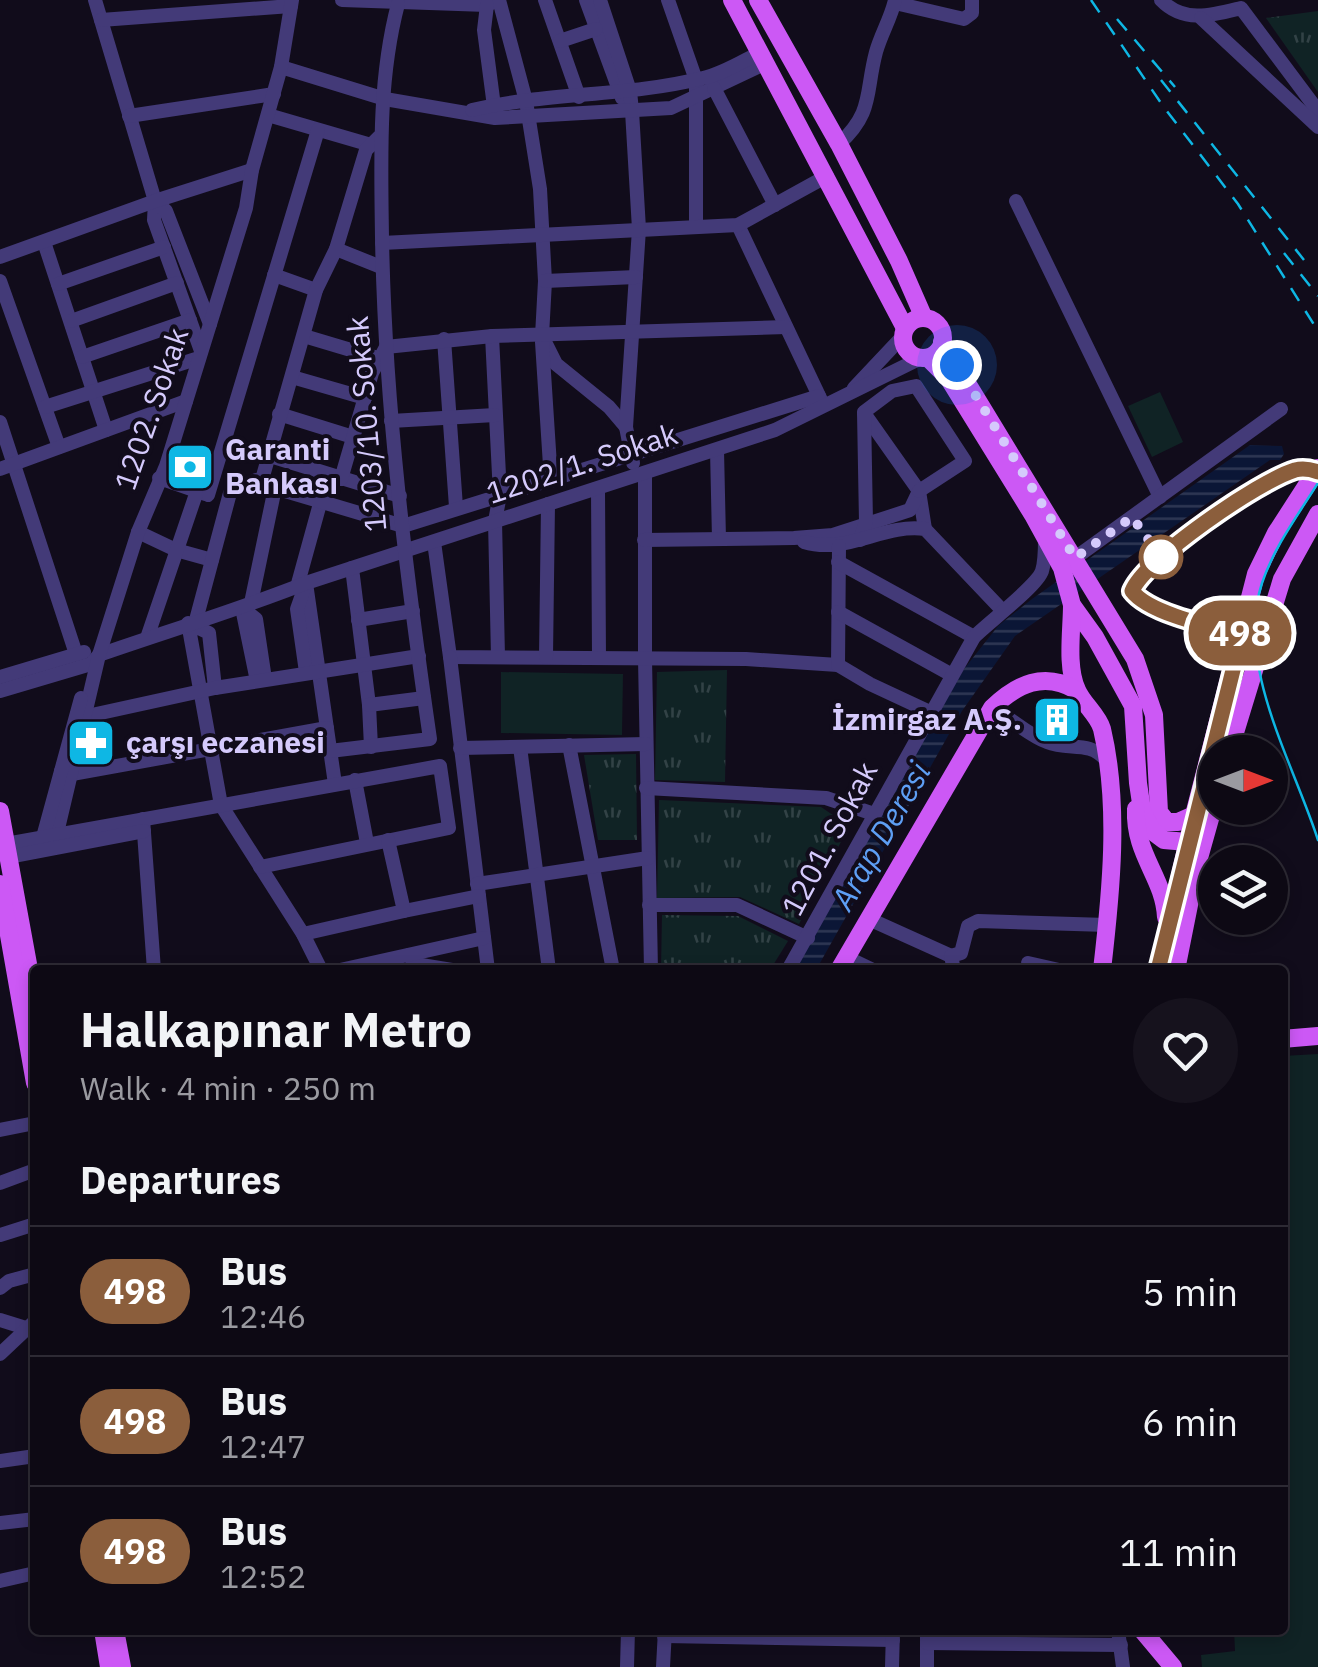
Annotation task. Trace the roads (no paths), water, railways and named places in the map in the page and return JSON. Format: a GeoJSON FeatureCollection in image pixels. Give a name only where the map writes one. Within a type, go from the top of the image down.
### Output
{"type":"FeatureCollection","features":[{"type":"Feature","properties":{"kind":"main road"},"geometry":{"type":"LineString","coordinates":[[732,0],[827,176],[904,332],[910,354],[924,358],[950,379],[1046,538],[1094,590],[1135,658],[1157,744],[1159,812],[1166,822],[1198,818]]}},
{"type":"Feature","properties":{"kind":"main road"},"geometry":{"type":"LineString","coordinates":[[758,0],[839,144],[900,261],[924,318]]}},
{"type":"Feature","properties":{"kind":"main road"},"geometry":{"type":"LineString","coordinates":[[904,332],[914,320],[924,318],[936,324],[942,342],[1068,563],[1072,674],[1076,690],[1101,724],[1106,760],[1111,820],[1103,965]]}},
{"type":"Feature","properties":{"kind":"main road"},"geometry":{"type":"LineString","coordinates":[[924,358],[937,352],[942,342]]}},
{"type":"Feature","properties":{"kind":"main road"},"geometry":{"type":"LineString","coordinates":[[1219,735],[1248,600],[1260,564],[1318,468]]}},
{"type":"Feature","properties":{"kind":"main road"},"geometry":{"type":"LineString","coordinates":[[1234,735],[1274,602],[1298,546],[1318,514]]}},
{"type":"Feature","properties":{"kind":"main road"},"geometry":{"type":"LineString","coordinates":[[1072,605],[1095,637],[1133,706],[1138,840],[1165,904],[1164,939]]}},
{"type":"Feature","properties":{"kind":"main road"},"geometry":{"type":"LineString","coordinates":[[843,964],[992,708],[1010,690],[1039,680],[1064,682],[1076,690]]}},
{"type":"Feature","properties":{"kind":"main road"},"geometry":{"type":"LineString","coordinates":[[1092,713],[1104,718],[1118,717],[1146,689]]}},
{"type":"Feature","properties":{"kind":"main road"},"geometry":{"type":"LineString","coordinates":[[1138,783],[1142,810],[1152,831],[1164,840],[1194,840],[1199,825]]}},
{"type":"Feature","properties":{"kind":"main road"},"geometry":{"type":"LineString","coordinates":[[0,816],[30,1008]]}},
{"type":"Feature","properties":{"kind":"main road"},"geometry":{"type":"LineString","coordinates":[[1177,965],[1200,825]]}},
{"type":"Feature","properties":{"kind":"main road"},"geometry":{"type":"LineString","coordinates":[[1159,965],[1187,842]]}},
{"type":"Feature","properties":{"kind":"main road"},"geometry":{"type":"LineString","coordinates":[[0,884],[3,938],[30,1012]]}},
{"type":"Feature","properties":{"kind":"main road"},"geometry":{"type":"LineString","coordinates":[[1288,1038],[1318,1036]]}},
{"type":"Feature","properties":{"kind":"main road"},"geometry":{"type":"LineString","coordinates":[[1288,1048],[1318,1046]]}},
{"type":"Feature","properties":{"kind":"main road"},"geometry":{"type":"LineString","coordinates":[[104,1635],[109,1667]]}},
{"type":"Feature","properties":{"kind":"main road"},"geometry":{"type":"LineString","coordinates":[[117,1635],[122,1667]]}},
{"type":"Feature","properties":{"kind":"main road"},"geometry":{"type":"LineString","coordinates":[[1122,1635],[1158,1667]]}},
{"type":"Feature","properties":{"kind":"main road"},"geometry":{"type":"LineString","coordinates":[[1146,1635],[1174,1667]]}},
{"type":"Feature","properties":{"kind":"street"},"geometry":{"type":"LineString","coordinates":[[45,407],[94,394],[200,354],[154,220],[155,201],[95,0]]}},
{"type":"Feature","properties":{"kind":"street"},"geometry":{"type":"LineString","coordinates":[[342,0],[398,4],[494,2]]}},
{"type":"Feature","properties":{"kind":"street"},"geometry":{"type":"LineString","coordinates":[[546,0],[579,98]]}},
{"type":"Feature","properties":{"kind":"street"},"geometry":{"type":"LineString","coordinates":[[586,0],[632,110],[639,229],[626,427],[639,475],[644,540],[651,965]]}},
{"type":"Feature","properties":{"kind":"street"},"geometry":{"type":"LineString","coordinates":[[600,0],[624,92]]}},
{"type":"Feature","properties":{"kind":"street"},"geometry":{"type":"LineString","coordinates":[[668,0],[696,80],[696,227]]}},
{"type":"Feature","properties":{"kind":"street"},"geometry":{"type":"LineString","coordinates":[[839,144],[858,126],[868,101],[876,51],[895,1],[964,19],[972,13],[972,0]]}},
{"type":"Feature","properties":{"kind":"street"},"geometry":{"type":"LineString","coordinates":[[1161,0],[1167,6],[1202,18],[1318,127]]}},
{"type":"Feature","properties":{"kind":"street"},"geometry":{"type":"LineString","coordinates":[[494,2],[528,108],[540,189],[545,281],[542,336],[551,481]]}},
{"type":"Feature","properties":{"kind":"street"},"geometry":{"type":"LineString","coordinates":[[494,2],[484,30],[494,111]]}},
{"type":"Feature","properties":{"kind":"street"},"geometry":{"type":"LineString","coordinates":[[101,20],[291,3]]}},
{"type":"Feature","properties":{"kind":"street","name":"1202. Sokak"},"geometry":{"type":"LineString","coordinates":[[50,835],[95,659],[186,401],[246,208],[252,170],[281,68],[291,3]]}},
{"type":"Feature","properties":{"kind":"street","name":"1203/10. Sokak"},"geometry":{"type":"LineString","coordinates":[[330,751],[430,739],[383,353],[382,243],[375,141],[385,99],[387,46],[398,4]]}},
{"type":"Feature","properties":{"kind":"street"},"geometry":{"type":"LineString","coordinates":[[1202,18],[1241,8],[1318,111]]}},
{"type":"Feature","properties":{"kind":"street"},"geometry":{"type":"LineString","coordinates":[[560,41],[596,29]]}},
{"type":"Feature","properties":{"kind":"street"},"geometry":{"type":"LineString","coordinates":[[281,68],[385,99],[462,113],[528,108],[696,80],[762,58]]}},
{"type":"Feature","properties":{"kind":"street"},"geometry":{"type":"LineString","coordinates":[[528,108],[671,108],[696,98],[762,58]]}},
{"type":"Feature","properties":{"kind":"street"},"geometry":{"type":"LineString","coordinates":[[714,88],[775,204]]}},
{"type":"Feature","properties":{"kind":"street"},"geometry":{"type":"LineString","coordinates":[[129,116],[274,94]]}},
{"type":"Feature","properties":{"kind":"street"},"geometry":{"type":"LineString","coordinates":[[268,115],[375,141]]}},
{"type":"Feature","properties":{"kind":"street"},"geometry":{"type":"LineString","coordinates":[[147,638],[176,550],[202,494],[318,130]]}},
{"type":"Feature","properties":{"kind":"street"},"geometry":{"type":"LineString","coordinates":[[261,680],[256,619],[246,606],[268,485],[267,455],[316,290],[336,248],[366,150],[375,141]]}},
{"type":"Feature","properties":{"kind":"street"},"geometry":{"type":"LineString","coordinates":[[0,257],[252,170]]}},
{"type":"Feature","properties":{"kind":"street"},"geometry":{"type":"LineString","coordinates":[[382,243],[738,225],[827,176]]}},
{"type":"Feature","properties":{"kind":"street"},"geometry":{"type":"LineString","coordinates":[[155,201],[166,211],[210,324]]}},
{"type":"Feature","properties":{"kind":"street"},"geometry":{"type":"LineString","coordinates":[[1016,201],[1160,496]]}},
{"type":"Feature","properties":{"kind":"street"},"geometry":{"type":"LineString","coordinates":[[738,225],[821,401]]}},
{"type":"Feature","properties":{"kind":"street"},"geometry":{"type":"LineString","coordinates":[[44,242],[106,430]]}},
{"type":"Feature","properties":{"kind":"street"},"geometry":{"type":"LineString","coordinates":[[58,284],[164,246]]}},
{"type":"Feature","properties":{"kind":"street"},"geometry":{"type":"LineString","coordinates":[[336,248],[381,267]]}},
{"type":"Feature","properties":{"kind":"street"},"geometry":{"type":"LineString","coordinates":[[274,275],[316,290]]}},
{"type":"Feature","properties":{"kind":"street"},"geometry":{"type":"LineString","coordinates":[[545,281],[636,277]]}},
{"type":"Feature","properties":{"kind":"street"},"geometry":{"type":"LineString","coordinates":[[0,281],[59,448]]}},
{"type":"Feature","properties":{"kind":"street"},"geometry":{"type":"LineString","coordinates":[[70,322],[177,283]]}},
{"type":"Feature","properties":{"kind":"street"},"geometry":{"type":"LineString","coordinates":[[82,357],[190,320]]}},
{"type":"Feature","properties":{"kind":"street"},"geometry":{"type":"LineString","coordinates":[[304,336],[383,353],[444,340],[492,336],[786,327]]}},
{"type":"Feature","properties":{"kind":"street"},"geometry":{"type":"LineString","coordinates":[[904,332],[846,395],[864,412],[919,491],[926,529],[1002,609]]}},
{"type":"Feature","properties":{"kind":"street"},"geometry":{"type":"LineString","coordinates":[[492,336],[500,495],[496,520],[498,657]]}},
{"type":"Feature","properties":{"kind":"street"},"geometry":{"type":"LineString","coordinates":[[542,336],[556,364],[609,407],[626,427]]}},
{"type":"Feature","properties":{"kind":"street"},"geometry":{"type":"LineString","coordinates":[[444,340],[456,507]]}},
{"type":"Feature","properties":{"kind":"street"},"geometry":{"type":"LineString","coordinates":[[342,479],[372,373],[383,353]]}},
{"type":"Feature","properties":{"kind":"street","name":"1202/1. Sokak"},"geometry":{"type":"LineString","coordinates":[[404,526],[456,507],[846,395],[924,358]]}},
{"type":"Feature","properties":{"kind":"street"},"geometry":{"type":"LineString","coordinates":[[292,377],[364,398]]}},
{"type":"Feature","properties":{"kind":"street"},"geometry":{"type":"LineString","coordinates":[[644,540],[833,535],[910,510],[919,491],[965,461],[916,386],[892,391],[864,412]]}},
{"type":"Feature","properties":{"kind":"street"},"geometry":{"type":"LineString","coordinates":[[7,466],[186,401]]}},
{"type":"Feature","properties":{"kind":"street","name":"1202/1. Sokak"},"geometry":{"type":"LineString","coordinates":[[0,690],[301,585],[718,450],[774,430],[821,401]]}},
{"type":"Feature","properties":{"kind":"street"},"geometry":{"type":"LineString","coordinates":[[1068,563],[1281,409]]}},
{"type":"Feature","properties":{"kind":"street"},"geometry":{"type":"LineString","coordinates":[[860,540],[866,522],[864,412]]}},
{"type":"Feature","properties":{"kind":"street"},"geometry":{"type":"LineString","coordinates":[[279,414],[354,437]]}},
{"type":"Feature","properties":{"kind":"street"},"geometry":{"type":"LineString","coordinates":[[390,421],[495,415]]}},
{"type":"Feature","properties":{"kind":"street"},"geometry":{"type":"LineString","coordinates":[[0,422],[7,466],[76,654]]}},
{"type":"Feature","properties":{"kind":"street"},"geometry":{"type":"LineString","coordinates":[[718,450],[719,539]]}},
{"type":"Feature","properties":{"kind":"street"},"geometry":{"type":"LineString","coordinates":[[267,455],[400,496]]}},
{"type":"Feature","properties":{"kind":"street"},"geometry":{"type":"LineString","coordinates":[[159,478],[228,501]]}},
{"type":"Feature","properties":{"kind":"street"},"geometry":{"type":"LineString","coordinates":[[318,965],[221,805],[209,689],[192,622],[230,493],[242,484],[256,480],[404,526]]}},
{"type":"Feature","properties":{"kind":"street"},"geometry":{"type":"LineString","coordinates":[[598,489],[599,658]]}},
{"type":"Feature","properties":{"kind":"street"},"geometry":{"type":"LineString","coordinates":[[321,500],[301,585],[312,671],[335,784]]}},
{"type":"Feature","properties":{"kind":"street"},"geometry":{"type":"LineString","coordinates":[[546,657],[548,504]]}},
{"type":"Feature","properties":{"kind":"street"},"geometry":{"type":"LineString","coordinates":[[839,554],[860,540],[910,527],[926,529]]}},
{"type":"Feature","properties":{"kind":"street"},"geometry":{"type":"LineString","coordinates":[[138,532],[176,550],[212,560]]}},
{"type":"Feature","properties":{"kind":"street"},"geometry":{"type":"LineString","coordinates":[[794,538],[839,554],[974,637]]}},
{"type":"Feature","properties":{"kind":"street","name":"1201. Sokak"},"geometry":{"type":"LineString","coordinates":[[791,965],[974,637],[1035,584],[1043,568],[1046,538]]}},
{"type":"Feature","properties":{"kind":"street"},"geometry":{"type":"LineString","coordinates":[[434,542],[454,657],[460,748],[487,965]]}},
{"type":"Feature","properties":{"kind":"street"},"geometry":{"type":"LineString","coordinates":[[838,665],[839,554]]}},
{"type":"Feature","properties":{"kind":"street"},"geometry":{"type":"LineString","coordinates":[[352,568],[370,705],[371,747]]}},
{"type":"Feature","properties":{"kind":"street"},"geometry":{"type":"LineString","coordinates":[[358,620],[413,611]]}},
{"type":"Feature","properties":{"kind":"street"},"geometry":{"type":"LineString","coordinates":[[838,612],[952,675]]}},
{"type":"Feature","properties":{"kind":"street"},"geometry":{"type":"LineString","coordinates":[[0,677],[91,651],[95,659]]}},
{"type":"Feature","properties":{"kind":"street"},"geometry":{"type":"LineString","coordinates":[[86,716],[209,689],[419,656]]}},
{"type":"Feature","properties":{"kind":"street"},"geometry":{"type":"LineString","coordinates":[[454,657],[746,660],[838,665],[930,712]]}},
{"type":"Feature","properties":{"kind":"street","name":"1202. Sokak"},"geometry":{"type":"LineString","coordinates":[[67,773],[86,716],[95,659]]}},
{"type":"Feature","properties":{"kind":"street"},"geometry":{"type":"LineString","coordinates":[[370,705],[424,698]]}},
{"type":"Feature","properties":{"kind":"street"},"geometry":{"type":"LineString","coordinates":[[992,708],[1048,743],[1085,746],[1098,751],[1106,760]]}},
{"type":"Feature","properties":{"kind":"street"},"geometry":{"type":"LineString","coordinates":[[67,773],[326,728]]}},
{"type":"Feature","properties":{"kind":"street"},"geometry":{"type":"LineString","coordinates":[[460,748],[646,744]]}},
{"type":"Feature","properties":{"kind":"street"},"geometry":{"type":"LineString","coordinates":[[569,746],[613,965]]}},
{"type":"Feature","properties":{"kind":"street"},"geometry":{"type":"LineString","coordinates":[[520,747],[548,965]]}},
{"type":"Feature","properties":{"kind":"street"},"geometry":{"type":"LineString","coordinates":[[7,850],[144,825],[221,805],[440,766],[449,828]]}},
{"type":"Feature","properties":{"kind":"street"},"geometry":{"type":"LineString","coordinates":[[442,775],[463,770]]}},
{"type":"Feature","properties":{"kind":"street"},"geometry":{"type":"LineString","coordinates":[[356,780],[368,843]]}},
{"type":"Feature","properties":{"kind":"street"},"geometry":{"type":"LineString","coordinates":[[646,788],[826,798],[874,814]]}},
{"type":"Feature","properties":{"kind":"street"},"geometry":{"type":"LineString","coordinates":[[260,867],[469,824]]}},
{"type":"Feature","properties":{"kind":"street"},"geometry":{"type":"LineString","coordinates":[[7,850],[50,835],[144,825]]}},
{"type":"Feature","properties":{"kind":"street"},"geometry":{"type":"LineString","coordinates":[[144,825],[154,965]]}},
{"type":"Feature","properties":{"kind":"street"},"geometry":{"type":"LineString","coordinates":[[388,840],[404,911]]}},
{"type":"Feature","properties":{"kind":"street"},"geometry":{"type":"LineString","coordinates":[[303,934],[535,875],[648,858]]}},
{"type":"Feature","properties":{"kind":"street"},"geometry":{"type":"LineString","coordinates":[[649,906],[738,905],[808,938]]}},
{"type":"Feature","properties":{"kind":"street"},"geometry":{"type":"LineString","coordinates":[[869,918],[952,963],[961,953],[968,926],[978,921],[1107,925]]}},
{"type":"Feature","properties":{"kind":"street"},"geometry":{"type":"LineString","coordinates":[[365,965],[484,938]]}},
{"type":"Feature","properties":{"kind":"street"},"geometry":{"type":"LineString","coordinates":[[409,956],[422,965]]}},
{"type":"Feature","properties":{"kind":"street"},"geometry":{"type":"LineString","coordinates":[[1028,963],[1037,965]]}},
{"type":"Feature","properties":{"kind":"street"},"geometry":{"type":"LineString","coordinates":[[0,1130],[30,1124]]}},
{"type":"Feature","properties":{"kind":"street"},"geometry":{"type":"LineString","coordinates":[[0,1183],[30,1172]]}},
{"type":"Feature","properties":{"kind":"street"},"geometry":{"type":"LineString","coordinates":[[0,1235],[30,1226]]}},
{"type":"Feature","properties":{"kind":"street"},"geometry":{"type":"LineString","coordinates":[[0,1288],[30,1276]]}},
{"type":"Feature","properties":{"kind":"street"},"geometry":{"type":"LineString","coordinates":[[0,1320],[30,1325]]}},
{"type":"Feature","properties":{"kind":"street"},"geometry":{"type":"LineString","coordinates":[[0,1354],[30,1327]]}},
{"type":"Feature","properties":{"kind":"street"},"geometry":{"type":"LineString","coordinates":[[0,1461],[30,1457]]}},
{"type":"Feature","properties":{"kind":"street"},"geometry":{"type":"LineString","coordinates":[[0,1523],[30,1520]]}},
{"type":"Feature","properties":{"kind":"street"},"geometry":{"type":"LineString","coordinates":[[0,1581],[30,1574]]}},
{"type":"Feature","properties":{"kind":"street"},"geometry":{"type":"LineString","coordinates":[[627,1667],[628,1635]]}},
{"type":"Feature","properties":{"kind":"street"},"geometry":{"type":"LineString","coordinates":[[662,1667],[664,1635]]}},
{"type":"Feature","properties":{"kind":"street"},"geometry":{"type":"LineString","coordinates":[[892,1667],[893,1635]]}},
{"type":"Feature","properties":{"kind":"street"},"geometry":{"type":"LineString","coordinates":[[927,1667],[927,1637],[1122,1635],[1123,1667]]}},
{"type":"Feature","properties":{"kind":"water","name":"Arap Deresi"},"geometry":{"type":"Polygon","coordinates":[[[1250,445],[1282,446],[1284,454],[1280,460],[1270,460],[1015,636],[962,711],[819,965],[795,965],[964,669],[998,626],[1250,445]]]}},
{"type":"Feature","properties":{"kind":"tram line"},"geometry":{"type":"LineString","coordinates":[[1318,483],[1273,557],[1262,583],[1256,614],[1256,647],[1270,713],[1318,840]]}},
{"type":"Feature","properties":{"kind":"railway"},"geometry":{"type":"LineString","coordinates":[[1091,0],[1163,106],[1238,204],[1318,331]]}},
{"type":"Feature","properties":{"kind":"railway"},"geometry":{"type":"LineString","coordinates":[[1117,19],[1175,87]]}},
{"type":"Feature","properties":{"kind":"railway"},"geometry":{"type":"LineString","coordinates":[[1161,80],[1304,260]]}},
{"type":"Feature","properties":{"kind":"railway"},"geometry":{"type":"LineString","coordinates":[[1284,253],[1318,296]]}},
{"type":"Feature","properties":{"kind":"place","name":"Garanti Bankası"},"geometry":{"type":"Point","coordinates":[190,467]}},
{"type":"Feature","properties":{"kind":"place","name":"İzmirgaz A.Ş."},"geometry":{"type":"Point","coordinates":[1057,720]}},
{"type":"Feature","properties":{"kind":"place","name":"çarşı eczanesi"},"geometry":{"type":"Point","coordinates":[91,743]}}]}
